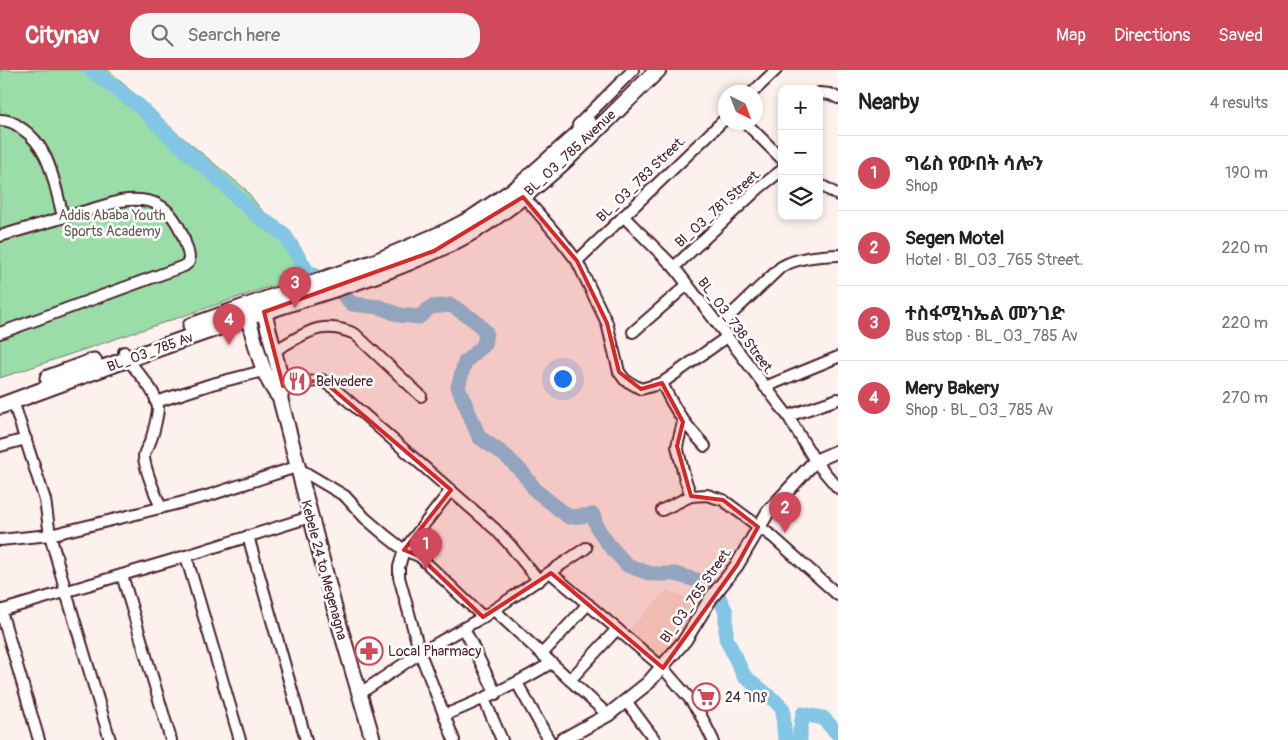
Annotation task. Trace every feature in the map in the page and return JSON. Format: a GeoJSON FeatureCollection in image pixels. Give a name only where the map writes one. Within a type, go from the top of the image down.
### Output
{"type":"FeatureCollection","features":[{"type":"Feature","properties":{"kind":"main road","name":"BL_03_785 Avenue"},"geometry":{"type":"LineString","coordinates":[[520,192],[644,70]]}},
{"type":"Feature","properties":{"kind":"main road","name":"BL_03_785 Avenue"},"geometry":{"type":"LineString","coordinates":[[300,294],[336,282],[375,262],[448,231],[520,192],[560,167],[658,70]]}},
{"type":"Feature","properties":{"kind":"main road","name":"BL_03_785 Av"},"geometry":{"type":"LineString","coordinates":[[4,401],[73,368],[125,356],[248,318],[300,294]]}},
{"type":"Feature","properties":{"kind":"main road","name":"BL_03_785 Av"},"geometry":{"type":"LineString","coordinates":[[125,356],[300,294]]}},
{"type":"Feature","properties":{"kind":"main road","name":"Kebele 24 to Megenagna"},"geometry":{"type":"LineString","coordinates":[[264,312],[274,351],[296,466],[373,740]]}},
{"type":"Feature","properties":{"kind":"main road"},"geometry":{"type":"LineString","coordinates":[[248,318],[263,371],[271,387],[282,392]]}},
{"type":"Feature","properties":{"kind":"street"},"geometry":{"type":"LineString","coordinates":[[633,70],[585,119],[524,174],[519,181],[520,192],[577,261],[607,323],[619,372],[625,380],[641,389],[662,383],[727,337]]}},
{"type":"Feature","properties":{"kind":"street"},"geometry":{"type":"LineString","coordinates":[[760,85],[776,70]]}},
{"type":"Feature","properties":{"kind":"street"},"geometry":{"type":"LineString","coordinates":[[823,93],[838,98]]}},
{"type":"Feature","properties":{"kind":"street"},"geometry":{"type":"LineString","coordinates":[[0,120],[16,124],[30,133],[40,144],[47,158],[63,216]]}},
{"type":"Feature","properties":{"kind":"street","name":"BL_03_783 Street."},"geometry":{"type":"LineString","coordinates":[[577,261],[718,126]]}},
{"type":"Feature","properties":{"kind":"street"},"geometry":{"type":"LineString","coordinates":[[753,130],[778,155]]}},
{"type":"Feature","properties":{"kind":"street","name":"Bl_03_781 Street."},"geometry":{"type":"LineString","coordinates":[[674,268],[759,188],[778,173]]}},
{"type":"Feature","properties":{"kind":"street"},"geometry":{"type":"LineString","coordinates":[[823,186],[838,195]]}},
{"type":"Feature","properties":{"kind":"street"},"geometry":{"type":"LineString","coordinates":[[0,236],[63,216],[120,201],[148,200],[164,207],[173,216],[180,226],[190,256],[189,262],[184,266],[0,333]]}},
{"type":"Feature","properties":{"kind":"street","name":"BL_03_738 Street."},"geometry":{"type":"LineString","coordinates":[[623,216],[674,268],[788,416],[816,461],[838,488]]}},
{"type":"Feature","properties":{"kind":"street"},"geometry":{"type":"LineString","coordinates":[[719,326],[781,267],[793,260],[810,256],[838,255]]}},
{"type":"Feature","properties":{"kind":"street"},"geometry":{"type":"LineString","coordinates":[[633,332],[687,285]]}},
{"type":"Feature","properties":{"kind":"street"},"geometry":{"type":"LineString","coordinates":[[274,351],[311,330],[342,328],[356,334],[421,396]]}},
{"type":"Feature","properties":{"kind":"street"},"geometry":{"type":"LineString","coordinates":[[125,356],[142,377],[158,408],[151,440],[144,455],[161,508]]}},
{"type":"Feature","properties":{"kind":"street"},"geometry":{"type":"LineString","coordinates":[[765,387],[838,357]]}},
{"type":"Feature","properties":{"kind":"street"},"geometry":{"type":"LineString","coordinates":[[156,402],[212,384],[263,371]]}},
{"type":"Feature","properties":{"kind":"street"},"geometry":{"type":"LineString","coordinates":[[282,392],[322,380],[350,401],[495,529],[539,581]]}},
{"type":"Feature","properties":{"kind":"street"},"geometry":{"type":"LineString","coordinates":[[662,383],[673,408],[705,446]]}},
{"type":"Feature","properties":{"kind":"street"},"geometry":{"type":"LineString","coordinates":[[788,416],[838,399]]}},
{"type":"Feature","properties":{"kind":"street"},"geometry":{"type":"LineString","coordinates":[[4,401],[26,440],[45,500],[50,535],[110,740]]}},
{"type":"Feature","properties":{"kind":"street"},"geometry":{"type":"LineString","coordinates":[[684,422],[678,446],[685,479],[691,496]]}},
{"type":"Feature","properties":{"kind":"street"},"geometry":{"type":"LineString","coordinates":[[0,446],[26,440]]}},
{"type":"Feature","properties":{"kind":"street","name":"Bl_03_765 Street."},"geometry":{"type":"LineString","coordinates":[[562,740],[608,715],[648,683],[663,668],[685,640],[714,594],[737,565],[768,512],[816,461],[838,451]]}},
{"type":"Feature","properties":{"kind":"street"},"geometry":{"type":"LineString","coordinates":[[0,540],[50,535],[161,508],[207,496],[296,466],[345,496],[366,518],[404,550],[419,556],[483,617]]}},
{"type":"Feature","properties":{"kind":"street"},"geometry":{"type":"LineString","coordinates":[[451,490],[404,550],[399,577],[420,653],[454,740]]}},
{"type":"Feature","properties":{"kind":"street"},"geometry":{"type":"LineString","coordinates":[[662,510],[691,496],[707,495],[723,500],[774,537],[838,594]]}},
{"type":"Feature","properties":{"kind":"street"},"geometry":{"type":"LineString","coordinates":[[40,740],[0,611],[310,517]]}},
{"type":"Feature","properties":{"kind":"street"},"geometry":{"type":"LineString","coordinates":[[248,536],[306,740]]}},
{"type":"Feature","properties":{"kind":"street"},"geometry":{"type":"LineString","coordinates":[[359,694],[420,653],[494,610],[586,548]]}},
{"type":"Feature","properties":{"kind":"street"},"geometry":{"type":"LineString","coordinates":[[186,556],[240,740]]}},
{"type":"Feature","properties":{"kind":"street"},"geometry":{"type":"LineString","coordinates":[[551,573],[663,668],[690,698],[713,740]]}},
{"type":"Feature","properties":{"kind":"street"},"geometry":{"type":"LineString","coordinates":[[122,575],[171,740]]}},
{"type":"Feature","properties":{"kind":"street"},"geometry":{"type":"LineString","coordinates":[[542,654],[588,604]]}},
{"type":"Feature","properties":{"kind":"street"},"geometry":{"type":"LineString","coordinates":[[494,610],[608,715]]}},
{"type":"Feature","properties":{"kind":"street"},"geometry":{"type":"LineString","coordinates":[[464,628],[496,694]]}},
{"type":"Feature","properties":{"kind":"street"},"geometry":{"type":"LineString","coordinates":[[570,680],[617,629]]}},
{"type":"Feature","properties":{"kind":"street"},"geometry":{"type":"LineString","coordinates":[[445,715],[496,694],[552,663]]}},
{"type":"Feature","properties":{"kind":"street"},"geometry":{"type":"LineString","coordinates":[[517,683],[549,740]]}},
{"type":"Feature","properties":{"kind":"street"},"geometry":{"type":"LineString","coordinates":[[484,699],[502,740]]}},
{"type":"Feature","properties":{"kind":"street"},"geometry":{"type":"LineString","coordinates":[[626,701],[655,740]]}},
{"type":"Feature","properties":{"kind":"highlighted area"},"geometry":{"type":"Polygon","coordinates":[[[523,197],[577,261],[607,323],[619,372],[641,389],[662,383],[683,422],[677,446],[691,496],[723,500],[758,527],[737,565],[663,668],[551,573],[483,617],[419,556],[404,550],[451,490],[322,380],[283,386],[264,312],[434,251],[523,197]]]}},
{"type":"Feature","properties":{"kind":"shaded area"},"geometry":{"type":"Polygon","coordinates":[[[667,590],[703,607],[664,662],[626,633],[667,590]]]}},
{"type":"Feature","properties":{"kind":"green space","name":"Addis Ababa Youth Sports Academy"},"geometry":{"type":"Polygon","coordinates":[[[0,70],[108,70],[177,133],[245,189],[268,218],[287,237],[304,271],[298,277],[0,378],[0,70]]]}},
{"type":"Feature","properties":{"kind":"waterway"},"geometry":{"type":"LineString","coordinates":[[91,70],[138,105],[256,215],[284,234],[307,271],[335,286],[352,304],[380,307],[399,315],[419,317],[431,307],[451,305],[474,320],[486,332],[484,345],[465,362],[458,387],[479,437],[506,456],[523,473],[536,491],[569,517],[593,515],[598,529],[627,565],[651,574],[675,574],[700,581],[715,589],[726,612],[726,638],[744,676],[783,709],[786,740]]}},
{"type":"Feature","properties":{"kind":"waterway"},"geometry":{"type":"LineString","coordinates":[[800,740],[803,714],[823,718],[838,734]]}},
{"type":"Feature","properties":{"kind":"place","name":"ተስፋሚካኤል መንገድ"},"geometry":{"type":"Point","coordinates":[295,308]}},
{"type":"Feature","properties":{"kind":"place","name":"Mery Bakery"},"geometry":{"type":"Point","coordinates":[229,345]}},
{"type":"Feature","properties":{"kind":"place","name":"Belvedere"},"geometry":{"type":"Point","coordinates":[297,381]}},
{"type":"Feature","properties":{"kind":"place","name":"Segen Motel"},"geometry":{"type":"Point","coordinates":[785,533]}},
{"type":"Feature","properties":{"kind":"place","name":"ግሬስ የውበት ሳሎን"},"geometry":{"type":"Point","coordinates":[426,569]}},
{"type":"Feature","properties":{"kind":"place","name":"Local Pharmacy"},"geometry":{"type":"Point","coordinates":[369,651]}},
{"type":"Feature","properties":{"kind":"place","name":"24 ገበያ"},"geometry":{"type":"Point","coordinates":[706,697]}}]}
